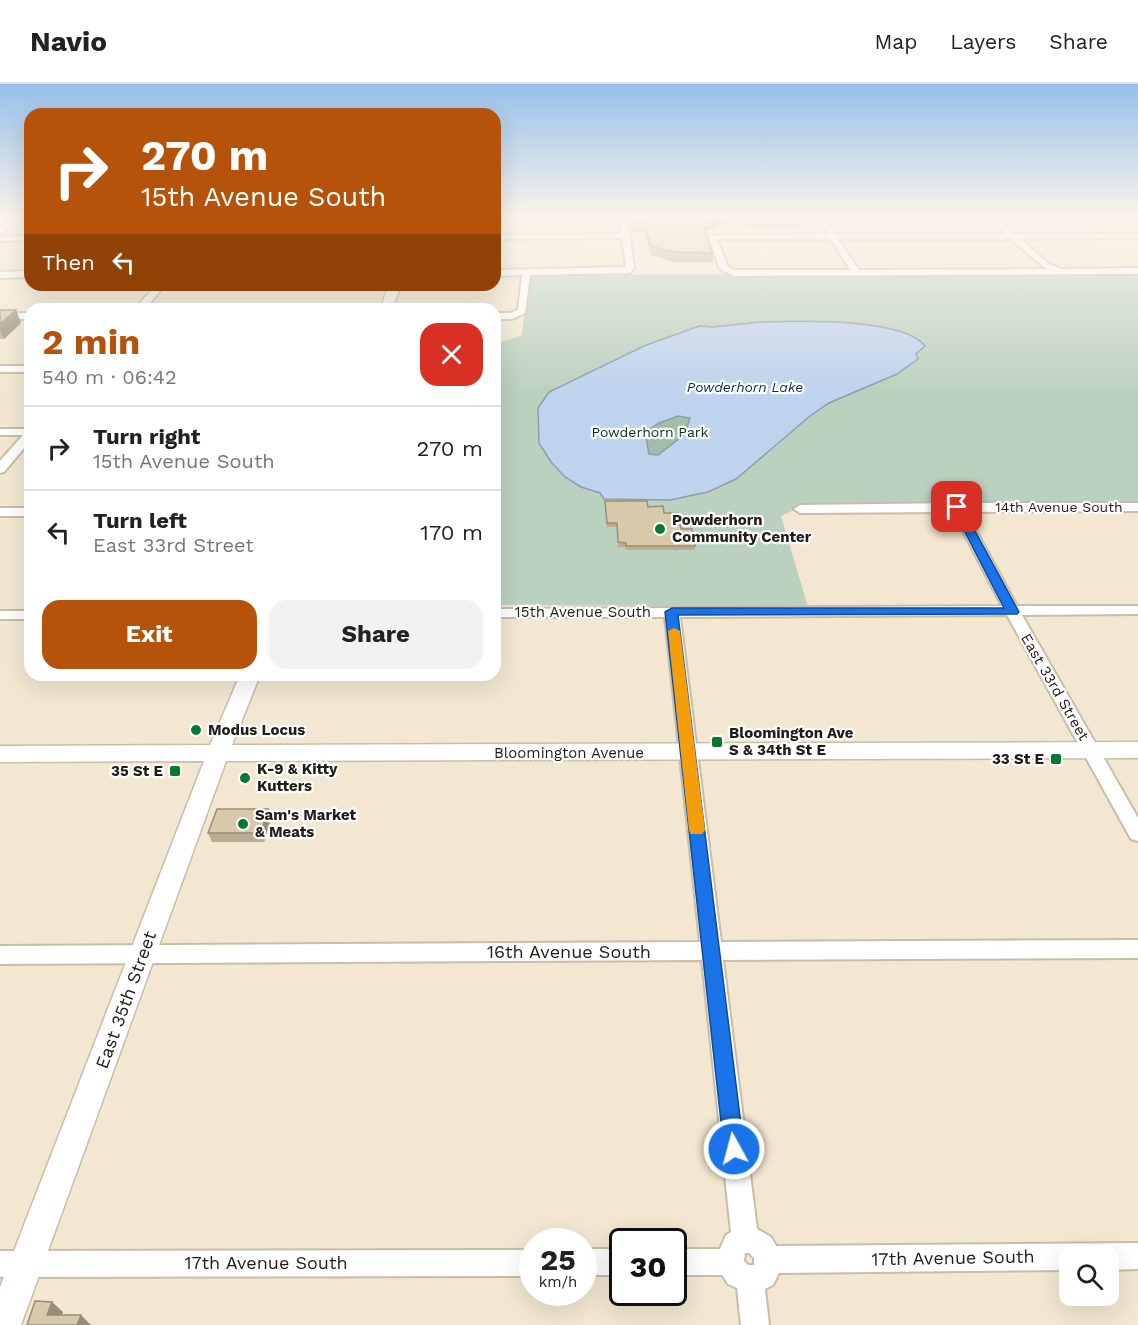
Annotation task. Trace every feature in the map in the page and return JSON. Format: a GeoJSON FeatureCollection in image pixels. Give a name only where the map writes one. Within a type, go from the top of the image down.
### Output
{"type":"FeatureCollection","features":[{"type":"Feature","properties":{"kind":"street"},"geometry":{"type":"LineString","coordinates":[[501,315],[518,314],[522,311],[526,275]]}},
{"type":"Feature","properties":{"kind":"street"},"geometry":{"type":"LineString","coordinates":[[146,303],[156,291]]}},
{"type":"Feature","properties":{"kind":"street"},"geometry":{"type":"LineString","coordinates":[[0,316],[24,316]]}},
{"type":"Feature","properties":{"kind":"street"},"geometry":{"type":"LineString","coordinates":[[0,369],[24,369]]}},
{"type":"Feature","properties":{"kind":"street"},"geometry":{"type":"LineString","coordinates":[[0,432],[24,433]]}},
{"type":"Feature","properties":{"kind":"street"},"geometry":{"type":"LineString","coordinates":[[0,469],[24,440]]}},
{"type":"Feature","properties":{"kind":"street","name":"East 33rd Street"},"geometry":{"type":"LineString","coordinates":[[957,507],[1012,612],[1138,834]]}},
{"type":"Feature","properties":{"kind":"street","name":"14th Avenue South"},"geometry":{"type":"LineString","coordinates":[[800,509],[1138,507]]}},
{"type":"Feature","properties":{"kind":"street"},"geometry":{"type":"LineString","coordinates":[[0,512],[24,512]]}},
{"type":"Feature","properties":{"kind":"street","name":"15th Avenue South"},"geometry":{"type":"LineString","coordinates":[[501,613],[1138,610]]}},
{"type":"Feature","properties":{"kind":"street"},"geometry":{"type":"LineString","coordinates":[[672,612],[745,1239],[753,1240],[760,1245],[750,1268],[755,1325]]}},
{"type":"Feature","properties":{"kind":"street"},"geometry":{"type":"LineString","coordinates":[[0,615],[24,615]]}},
{"type":"Feature","properties":{"kind":"street","name":"East 35th Street"},"geometry":{"type":"LineString","coordinates":[[3,1325],[13,1264],[143,955],[217,755],[248,681]]}},
{"type":"Feature","properties":{"kind":"street","name":"Bloomington Avenue"},"geometry":{"type":"LineString","coordinates":[[0,754],[1138,750]]}},
{"type":"Feature","properties":{"kind":"street","name":"16th Avenue South"},"geometry":{"type":"LineString","coordinates":[[0,955],[1138,949]]}},
{"type":"Feature","properties":{"kind":"street","name":"17th Avenue South"},"geometry":{"type":"LineString","coordinates":[[687,1263],[750,1268],[1138,1256]]}},
{"type":"Feature","properties":{"kind":"street","name":"17th Avenue South"},"geometry":{"type":"LineString","coordinates":[[13,1264],[519,1263]]}},
{"type":"Feature","properties":{"kind":"green space","name":"Powderhorn Park"},"geometry":{"type":"Polygon","coordinates":[[[1138,275],[1138,502],[809,503],[781,516],[808,607],[501,605],[501,341],[522,335],[528,276],[1138,275]]]}},
{"type":"Feature","properties":{"kind":"green space"},"geometry":{"type":"Polygon","coordinates":[[[678,416],[690,418],[685,434],[658,455],[649,454],[645,433],[659,423],[678,416]]]}},
{"type":"Feature","properties":{"kind":"water","name":"Powderhorn Lake"},"geometry":{"type":"Polygon","coordinates":[[[798,321],[873,325],[913,337],[925,346],[916,354],[918,359],[897,374],[829,403],[810,416],[736,479],[708,492],[670,500],[604,499],[600,493],[581,487],[565,477],[551,462],[539,443],[538,408],[549,392],[644,346],[699,326],[798,321]],[[678,416],[659,423],[645,432],[649,454],[658,455],[685,434],[690,418],[678,416]]]}},
{"type":"Feature","properties":{"kind":"building"},"geometry":{"type":"Polygon","coordinates":[[[0,310],[16,310],[0,324],[0,310]]]}},
{"type":"Feature","properties":{"kind":"building","name":"Powderhorn Community Center"},"geometry":{"type":"Polygon","coordinates":[[[605,501],[647,501],[648,507],[663,506],[664,513],[678,513],[681,529],[692,529],[695,546],[626,546],[626,543],[618,542],[617,523],[607,523],[605,501]]]}},
{"type":"Feature","properties":{"kind":"building"},"geometry":{"type":"Polygon","coordinates":[[[217,809],[268,809],[261,833],[208,833],[217,809]]]}},
{"type":"Feature","properties":{"kind":"building"},"geometry":{"type":"Polygon","coordinates":[[[35,1301],[52,1302],[47,1315],[81,1315],[77,1325],[27,1325],[35,1301]]]}},
{"type":"Feature","properties":{"kind":"slow traffic"},"geometry":{"type":"LineString","coordinates":[[674,631],[697,830]]}},
{"type":"Feature","properties":{"kind":"place","name":"Powderhorn Community Center"},"geometry":{"type":"Point","coordinates":[660,529]}},
{"type":"Feature","properties":{"kind":"place","name":"Modus Locus"},"geometry":{"type":"Point","coordinates":[196,730]}},
{"type":"Feature","properties":{"kind":"place","name":"Bloomington Ave S & 34th St E"},"geometry":{"type":"Point","coordinates":[717,742]}},
{"type":"Feature","properties":{"kind":"place","name":"33 St E"},"geometry":{"type":"Point","coordinates":[1056,759]}},
{"type":"Feature","properties":{"kind":"place","name":"35 St E"},"geometry":{"type":"Point","coordinates":[175,771]}},
{"type":"Feature","properties":{"kind":"place","name":"K-9 & Kitty Kutters"},"geometry":{"type":"Point","coordinates":[245,778]}},
{"type":"Feature","properties":{"kind":"place","name":"Sam's Market & Meats"},"geometry":{"type":"Point","coordinates":[243,824]}},
{"type":"Feature","properties":{"kind":"route"},"geometry":{"type":"LineString","coordinates":[[734,1149],[672,612],[809,610],[1012,612],[957,507]]}}]}
